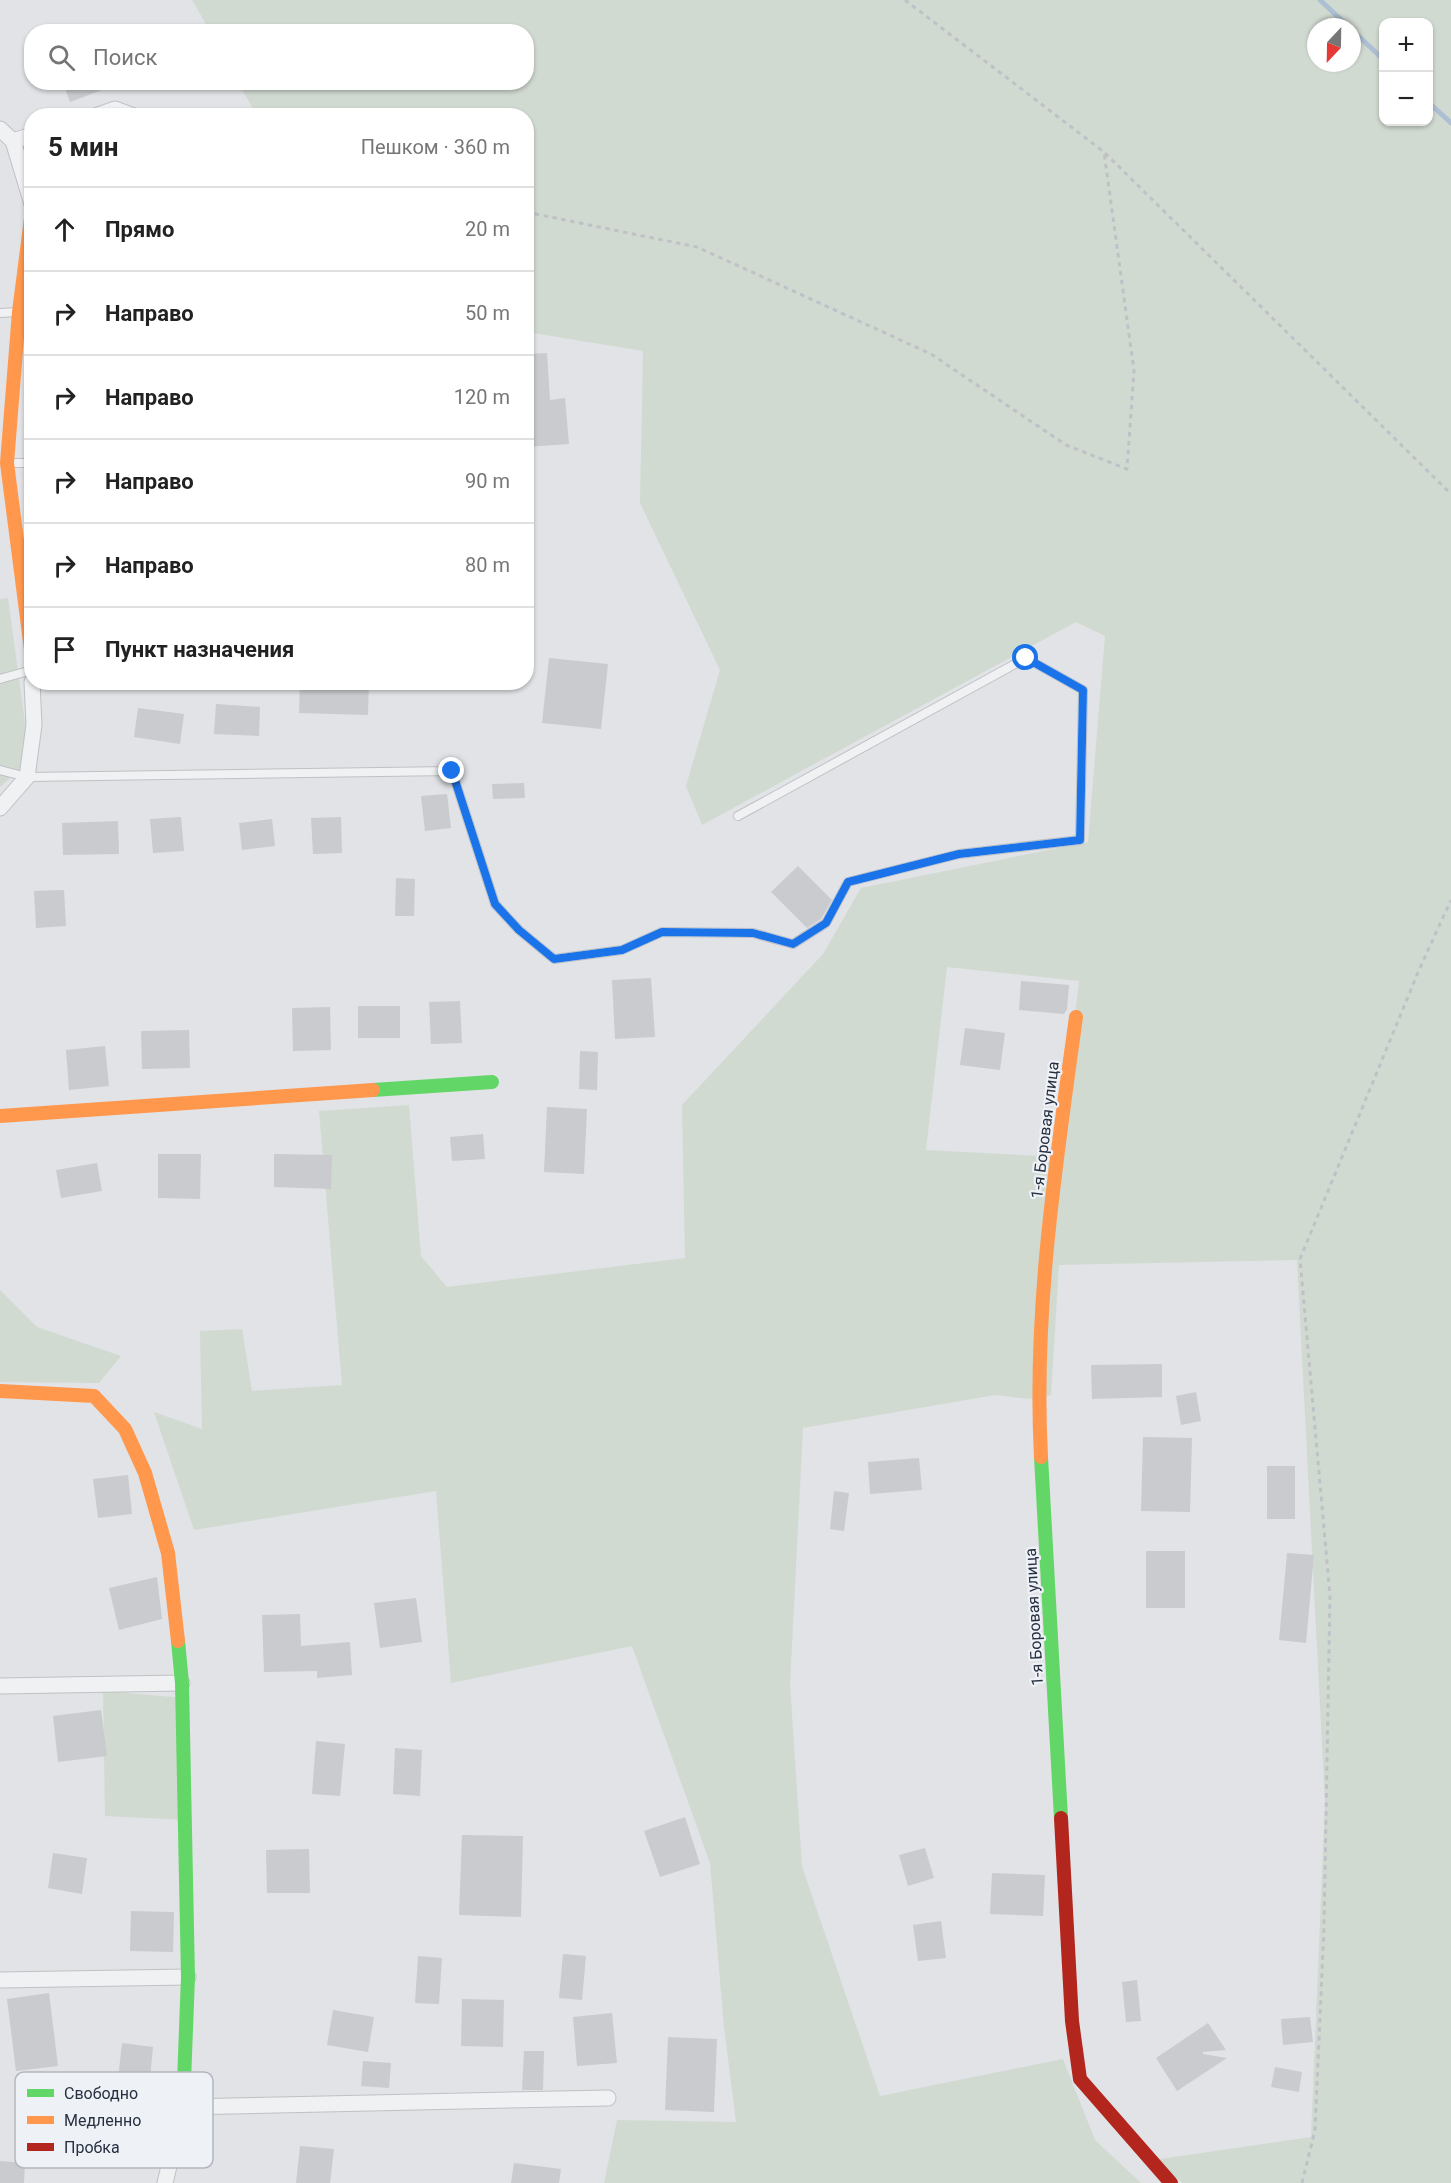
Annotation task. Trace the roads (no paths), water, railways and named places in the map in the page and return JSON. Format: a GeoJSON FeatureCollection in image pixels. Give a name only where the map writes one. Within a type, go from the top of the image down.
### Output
{"type":"FeatureCollection","features":[{"type":"Feature","properties":{"kind":"street"},"geometry":{"type":"LineString","coordinates":[[0,129],[13,141],[24,177]]}},
{"type":"Feature","properties":{"kind":"street"},"geometry":{"type":"LineString","coordinates":[[13,141],[24,138]]}},
{"type":"Feature","properties":{"kind":"street"},"geometry":{"type":"LineString","coordinates":[[24,273],[7,463],[6,511],[24,612]]}},
{"type":"Feature","properties":{"kind":"street"},"geometry":{"type":"LineString","coordinates":[[0,808],[27,777],[34,725],[32,690]]}},
{"type":"Feature","properties":{"kind":"street","name":"1-я Боровая улица"},"geometry":{"type":"LineString","coordinates":[[1076,1017],[1056,1166],[1042,1303],[1039,1412],[1072,2021],[1080,2079],[1171,2183]]}},
{"type":"Feature","properties":{"kind":"street"},"geometry":{"type":"LineString","coordinates":[[0,1116],[492,1082]]}},
{"type":"Feature","properties":{"kind":"street"},"geometry":{"type":"LineString","coordinates":[[0,1392],[94,1396],[125,1429],[145,1473],[168,1553],[182,1683],[188,1977],[184,2072]]}},
{"type":"Feature","properties":{"kind":"street"},"geometry":{"type":"LineString","coordinates":[[0,1686],[182,1683]]}},
{"type":"Feature","properties":{"kind":"street"},"geometry":{"type":"LineString","coordinates":[[0,1980],[188,1977]]}},
{"type":"Feature","properties":{"kind":"street"},"geometry":{"type":"LineString","coordinates":[[213,2106],[608,2098]]}},
{"type":"Feature","properties":{"kind":"street"},"geometry":{"type":"LineString","coordinates":[[165,2183],[169,2168]]}},
{"type":"Feature","properties":{"kind":"lane"},"geometry":{"type":"LineString","coordinates":[[0,313],[19,312]]}},
{"type":"Feature","properties":{"kind":"lane"},"geometry":{"type":"LineString","coordinates":[[7,463],[24,463]]}},
{"type":"Feature","properties":{"kind":"lane"},"geometry":{"type":"LineString","coordinates":[[0,770],[27,777],[452,771],[495,904],[519,930],[554,959],[622,950],[662,932],[753,933],[793,944],[826,923],[848,882],[959,854],[1080,840],[1083,690],[1026,658],[738,816]]}},
{"type":"Feature","properties":{"kind":"lane"},"geometry":{"type":"LineString","coordinates":[[0,679],[24,672]]}},
{"type":"Feature","properties":{"kind":"waterway"},"geometry":{"type":"LineString","coordinates":[[1320,0],[1339,18]]}},
{"type":"Feature","properties":{"kind":"waterway"},"geometry":{"type":"LineString","coordinates":[[1361,38],[1379,55]]}},
{"type":"Feature","properties":{"kind":"waterway"},"geometry":{"type":"LineString","coordinates":[[1433,107],[1451,123]]}}]}
